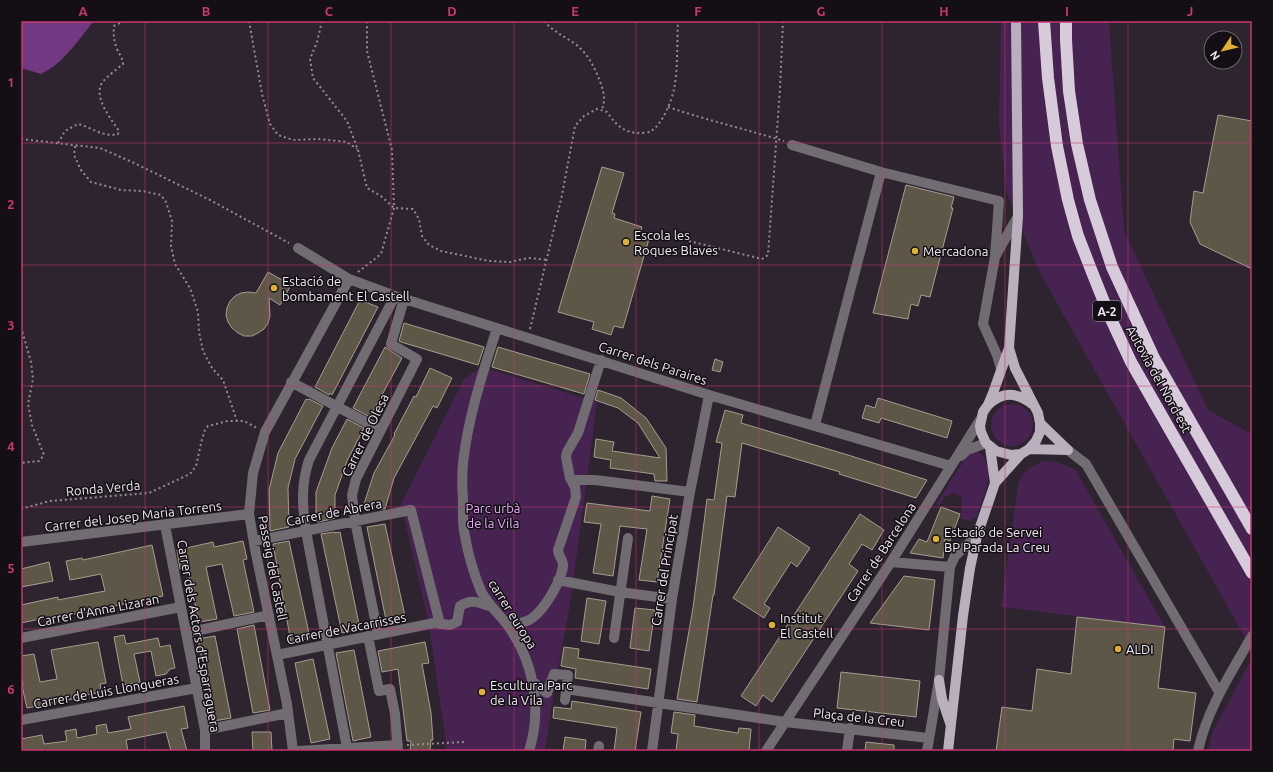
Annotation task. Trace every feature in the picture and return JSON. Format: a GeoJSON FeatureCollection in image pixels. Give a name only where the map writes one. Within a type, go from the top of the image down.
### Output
{"type":"FeatureCollection","features":[{"type":"Feature","properties":{"kind":"highway","name":"Autovia del Nord-est"},"geometry":{"type":"LineString","coordinates":[[1044,21],[1048,78],[1057,146],[1070,207],[1078,236],[1110,317],[1131,362],[1252,573]]}},
{"type":"Feature","properties":{"kind":"highway","name":"Autovia del Nord-est"},"geometry":{"type":"LineString","coordinates":[[1066,21],[1069,91],[1077,144],[1090,200],[1112,267],[1154,358],[1252,529]]}},
{"type":"Feature","properties":{"kind":"main road"},"geometry":{"type":"LineString","coordinates":[[995,483],[988,445],[981,432],[980,420],[988,405],[1009,348],[1018,216],[1016,21]]}},
{"type":"Feature","properties":{"kind":"main road"},"geometry":{"type":"LineString","coordinates":[[948,751],[963,616],[970,568],[977,536],[995,483],[1025,451],[1036,442],[1040,432],[1038,413],[1032,404],[1015,368],[1009,348]]}},
{"type":"Feature","properties":{"kind":"main road"},"geometry":{"type":"LineString","coordinates":[[988,405],[998,397],[1012,395],[1020,396],[1032,404]]}},
{"type":"Feature","properties":{"kind":"main road"},"geometry":{"type":"LineString","coordinates":[[1040,423],[1068,450]]}},
{"type":"Feature","properties":{"kind":"main road"},"geometry":{"type":"LineString","coordinates":[[988,445],[1002,454],[1011,455],[1025,451],[1068,450]]}},
{"type":"Feature","properties":{"kind":"main road"},"geometry":{"type":"LineString","coordinates":[[939,680],[942,699],[951,725]]}},
{"type":"Feature","properties":{"kind":"street"},"geometry":{"type":"LineString","coordinates":[[792,145],[881,172],[999,200],[995,257],[983,324],[997,355],[1001,369]]}},
{"type":"Feature","properties":{"kind":"street"},"geometry":{"type":"LineString","coordinates":[[815,426],[881,172]]}},
{"type":"Feature","properties":{"kind":"street"},"geometry":{"type":"LineString","coordinates":[[995,257],[1018,216]]}},
{"type":"Feature","properties":{"kind":"street"},"geometry":{"type":"LineString","coordinates":[[298,248],[349,278]]}},
{"type":"Feature","properties":{"kind":"street","name":"Carrer dels Paraires"},"geometry":{"type":"LineString","coordinates":[[349,278],[400,297],[709,395],[951,466]]}},
{"type":"Feature","properties":{"kind":"street","name":"Passeig del Castell"},"geometry":{"type":"LineString","coordinates":[[293,751],[288,713],[249,514],[253,473],[265,432],[349,278]]}},
{"type":"Feature","properties":{"kind":"street"},"geometry":{"type":"LineString","coordinates":[[347,748],[306,531],[302,502],[305,471],[309,460],[337,406],[400,297]]}},
{"type":"Feature","properties":{"kind":"street","name":"Carrer de Olesa"},"geometry":{"type":"LineString","coordinates":[[378,634],[355,521],[352,496],[356,479],[417,359],[391,344],[400,297]]}},
{"type":"Feature","properties":{"kind":"street","name":"carrer europa"},"geometry":{"type":"LineString","coordinates":[[497,328],[474,407],[463,463],[462,489],[464,536],[472,566],[482,592],[515,636],[525,656],[532,681],[535,716],[533,737],[529,751]]}},
{"type":"Feature","properties":{"kind":"street"},"geometry":{"type":"LineString","coordinates":[[505,622],[524,622],[533,618],[543,608],[558,580],[563,567],[562,559],[558,553],[558,550],[576,497],[575,487],[571,480],[566,456],[578,433],[600,360]]}},
{"type":"Feature","properties":{"kind":"street"},"geometry":{"type":"LineString","coordinates":[[291,382],[381,430]]}},
{"type":"Feature","properties":{"kind":"street","name":"Carrer del Principat"},"geometry":{"type":"LineString","coordinates":[[652,751],[672,599],[690,492],[709,395]]}},
{"type":"Feature","properties":{"kind":"street","name":"Carrer de Barcelona"},"geometry":{"type":"LineString","coordinates":[[766,751],[891,562],[980,420]]}},
{"type":"Feature","properties":{"kind":"street","name":"Carrer de Barcelona"},"geometry":{"type":"LineString","coordinates":[[951,466],[967,450],[988,445]]}},
{"type":"Feature","properties":{"kind":"street"},"geometry":{"type":"LineString","coordinates":[[1068,450],[1086,464],[1219,692]]}},
{"type":"Feature","properties":{"kind":"street"},"geometry":{"type":"LineString","coordinates":[[571,480],[595,480],[690,492]]}},
{"type":"Feature","properties":{"kind":"street","name":"Carrer de Abrera"},"geometry":{"type":"LineString","coordinates":[[254,541],[411,510],[445,625]]}},
{"type":"Feature","properties":{"kind":"street","name":"Carrer del Josep Maria Torrens"},"geometry":{"type":"LineString","coordinates":[[21,542],[249,514]]}},
{"type":"Feature","properties":{"kind":"street","name":"Carrer dels Actors d'Esparraguera"},"geometry":{"type":"LineString","coordinates":[[165,525],[205,730],[205,751]]}},
{"type":"Feature","properties":{"kind":"street"},"geometry":{"type":"LineString","coordinates":[[927,751],[939,680],[950,567],[955,556],[977,536]]}},
{"type":"Feature","properties":{"kind":"street"},"geometry":{"type":"LineString","coordinates":[[614,638],[628,538]]}},
{"type":"Feature","properties":{"kind":"street"},"geometry":{"type":"LineString","coordinates":[[891,562],[950,567]]}},
{"type":"Feature","properties":{"kind":"street"},"geometry":{"type":"LineString","coordinates":[[558,580],[620,592],[672,599]]}},
{"type":"Feature","properties":{"kind":"street"},"geometry":{"type":"LineString","coordinates":[[445,625],[457,622],[460,606],[466,602],[472,601],[492,607]]}},
{"type":"Feature","properties":{"kind":"street","name":"Carrer d'Anna Lizaran"},"geometry":{"type":"LineString","coordinates":[[21,638],[181,607]]}},
{"type":"Feature","properties":{"kind":"street"},"geometry":{"type":"LineString","coordinates":[[186,633],[269,615]]}},
{"type":"Feature","properties":{"kind":"street","name":"Carrer de Vacarrisses"},"geometry":{"type":"LineString","coordinates":[[277,655],[434,623],[445,625]]}},
{"type":"Feature","properties":{"kind":"street"},"geometry":{"type":"LineString","coordinates":[[298,751],[347,748],[398,748],[395,714],[390,689],[379,691],[368,636]]}},
{"type":"Feature","properties":{"kind":"street"},"geometry":{"type":"LineString","coordinates":[[1198,751],[1211,710],[1219,692],[1252,636]]}},
{"type":"Feature","properties":{"kind":"street"},"geometry":{"type":"LineString","coordinates":[[532,681],[547,693],[554,674],[568,675],[565,700]]}},
{"type":"Feature","properties":{"kind":"street","name":"Carrer de Luis Llongueras"},"geometry":{"type":"LineString","coordinates":[[21,720],[196,688]]}},
{"type":"Feature","properties":{"kind":"street","name":"Plaça de la Creu"},"geometry":{"type":"LineString","coordinates":[[566,689],[785,722],[850,728],[929,738]]}},
{"type":"Feature","properties":{"kind":"street"},"geometry":{"type":"LineString","coordinates":[[205,730],[288,713]]}},
{"type":"Feature","properties":{"kind":"street"},"geometry":{"type":"LineString","coordinates":[[847,751],[850,728]]}},
{"type":"Feature","properties":{"kind":"path"},"geometry":{"type":"LineString","coordinates":[[58,144],[65,131],[78,124],[88,126],[96,132],[113,135],[118,134],[119,131],[104,107],[99,95],[101,84],[123,64],[114,34],[114,26],[124,21]]}},
{"type":"Feature","properties":{"kind":"path"},"geometry":{"type":"LineString","coordinates":[[249,21],[262,94],[270,124],[278,136],[293,140],[319,139],[347,142],[358,150]]}},
{"type":"Feature","properties":{"kind":"path"},"geometry":{"type":"LineString","coordinates":[[322,21],[317,42],[310,59],[313,78],[347,121],[358,150],[367,188],[382,196],[394,208],[413,209],[419,219],[422,236],[429,245],[441,251],[489,261],[510,262],[528,258],[548,260]]}},
{"type":"Feature","properties":{"kind":"path"},"geometry":{"type":"LineString","coordinates":[[349,278],[381,254],[394,208],[392,150],[367,51],[367,21]]}},
{"type":"Feature","properties":{"kind":"path"},"geometry":{"type":"LineString","coordinates":[[544,21],[554,31],[582,50],[588,57],[597,73],[603,91],[605,99],[602,111]]}},
{"type":"Feature","properties":{"kind":"path"},"geometry":{"type":"LineString","coordinates":[[528,338],[548,260],[575,126],[584,116],[596,109],[608,112],[614,122],[623,130],[638,133],[651,132],[659,123],[668,107],[674,89],[678,21]]}},
{"type":"Feature","properties":{"kind":"path"},"geometry":{"type":"LineString","coordinates":[[689,241],[762,259],[768,255],[780,89],[783,21]]}},
{"type":"Feature","properties":{"kind":"path"},"geometry":{"type":"LineString","coordinates":[[668,107],[728,124],[792,145]]}},
{"type":"Feature","properties":{"kind":"path"},"geometry":{"type":"LineString","coordinates":[[21,139],[100,148],[210,200],[298,248]]}},
{"type":"Feature","properties":{"kind":"path"},"geometry":{"type":"LineString","coordinates":[[76,146],[74,155],[80,170],[91,182],[121,190],[142,191],[161,195],[166,202],[172,221],[171,246],[175,264],[190,288],[198,312],[199,332],[203,351],[212,368],[223,380],[237,421]]}},
{"type":"Feature","properties":{"kind":"path"},"geometry":{"type":"LineString","coordinates":[[21,327],[31,362],[32,379],[28,404],[32,425],[44,455],[39,461],[21,463]]}},
{"type":"Feature","properties":{"kind":"path","name":"Ronda Verda"},"geometry":{"type":"LineString","coordinates":[[21,509],[50,501],[149,493],[190,474],[196,466],[202,439],[208,426],[228,420],[244,421],[265,432]]}},
{"type":"Feature","properties":{"kind":"path"},"geometry":{"type":"LineString","coordinates":[[398,748],[464,742]]}},
{"type":"Feature","properties":{"kind":"green space"},"geometry":{"type":"Polygon","coordinates":[[[1001,21],[1109,21],[1124,231],[1208,410],[1252,434],[1252,650],[1040,273],[1007,194],[999,127],[1001,21]]]}},
{"type":"Feature","properties":{"kind":"green space","name":"Parc urbà de la Vila"},"geometry":{"type":"Polygon","coordinates":[[[481,367],[597,402],[571,598],[545,751],[445,751],[446,743],[429,625],[401,504],[464,379],[481,367]]]}},
{"type":"Feature","properties":{"kind":"green space"},"geometry":{"type":"Polygon","coordinates":[[[1012,404],[1027,410],[1033,425],[1027,440],[1012,446],[997,440],[991,425],[997,410],[1012,404]]]}},
{"type":"Feature","properties":{"kind":"green space"},"geometry":{"type":"Polygon","coordinates":[[[971,451],[978,451],[984,457],[989,470],[987,486],[977,516],[970,521],[961,519],[962,498],[953,493],[944,498],[939,506],[936,504],[971,451]]]}},
{"type":"Feature","properties":{"kind":"green space"},"geometry":{"type":"Polygon","coordinates":[[[1043,461],[1056,462],[1075,469],[1165,627],[1001,607],[1018,485],[1024,473],[1043,461]]]}},
{"type":"Feature","properties":{"kind":"green space"},"geometry":{"type":"Polygon","coordinates":[[[1252,658],[1252,751],[1208,751],[1212,733],[1252,658]]]}},
{"type":"Feature","properties":{"kind":"shaded area"},"geometry":{"type":"Polygon","coordinates":[[[21,21],[94,21],[57,64],[41,74],[21,68],[21,21]]]}},
{"type":"Feature","properties":{"kind":"building"},"geometry":{"type":"Polygon","coordinates":[[[1218,115],[1252,121],[1252,269],[1200,244],[1190,222],[1194,191],[1203,193],[1218,115]]]}},
{"type":"Feature","properties":{"kind":"building"},"geometry":{"type":"Polygon","coordinates":[[[602,167],[624,173],[612,213],[615,214],[614,218],[642,227],[639,237],[649,239],[623,328],[614,326],[611,335],[592,329],[594,322],[558,312],[602,167]]]}},
{"type":"Feature","properties":{"kind":"building","name":"Mercadona"},"geometry":{"type":"Polygon","coordinates":[[[906,185],[954,197],[951,208],[953,208],[930,297],[921,295],[918,306],[911,304],[908,319],[873,313],[906,185]]]}},
{"type":"Feature","properties":{"kind":"building"},"geometry":{"type":"Polygon","coordinates":[[[268,272],[291,285],[280,305],[269,298],[270,316],[264,329],[252,336],[244,336],[232,328],[228,322],[226,315],[227,308],[230,301],[235,296],[248,292],[256,293],[268,272]]]}},
{"type":"Feature","properties":{"kind":"building"},"geometry":{"type":"Polygon","coordinates":[[[360,300],[378,307],[332,395],[330,393],[329,395],[315,387],[360,300]]]}},
{"type":"Feature","properties":{"kind":"building"},"geometry":{"type":"Polygon","coordinates":[[[404,323],[484,347],[478,365],[399,341],[404,323]]]}},
{"type":"Feature","properties":{"kind":"building"},"geometry":{"type":"Polygon","coordinates":[[[385,347],[402,358],[370,417],[353,408],[385,347]]]}},
{"type":"Feature","properties":{"kind":"building"},"geometry":{"type":"Polygon","coordinates":[[[498,347],[590,374],[584,394],[492,367],[498,347]]]}},
{"type":"Feature","properties":{"kind":"building"},"geometry":{"type":"Polygon","coordinates":[[[715,359],[723,362],[720,372],[712,370],[715,359]]]}},
{"type":"Feature","properties":{"kind":"building"},"geometry":{"type":"Polygon","coordinates":[[[430,368],[452,378],[437,408],[433,406],[394,478],[385,509],[364,504],[374,473],[414,396],[416,397],[430,368]]]}},
{"type":"Feature","properties":{"kind":"building"},"geometry":{"type":"Polygon","coordinates":[[[598,390],[621,398],[646,418],[666,448],[667,481],[655,481],[654,474],[610,468],[611,460],[594,457],[596,439],[614,442],[612,451],[660,458],[638,423],[618,408],[595,400],[598,390]]]}},
{"type":"Feature","properties":{"kind":"building"},"geometry":{"type":"Polygon","coordinates":[[[878,398],[952,421],[947,438],[881,418],[879,423],[862,418],[866,405],[875,408],[878,398]]]}},
{"type":"Feature","properties":{"kind":"building"},"geometry":{"type":"Polygon","coordinates":[[[306,399],[323,406],[295,459],[288,488],[289,527],[270,531],[269,490],[278,453],[306,399]]]}},
{"type":"Feature","properties":{"kind":"building"},"geometry":{"type":"Polygon","coordinates":[[[725,410],[743,415],[741,423],[927,480],[916,498],[839,474],[840,472],[742,443],[735,497],[727,496],[714,595],[697,702],[677,699],[693,608],[707,499],[714,500],[722,443],[716,442],[725,410]]]}},
{"type":"Feature","properties":{"kind":"building"},"geometry":{"type":"Polygon","coordinates":[[[347,419],[364,428],[347,461],[335,495],[335,518],[319,522],[316,521],[316,492],[332,448],[347,419]]]}},
{"type":"Feature","properties":{"kind":"building"},"geometry":{"type":"Polygon","coordinates":[[[652,496],[670,499],[657,582],[639,580],[647,529],[620,526],[613,576],[593,573],[601,524],[584,522],[587,503],[650,511],[652,496]]]}},
{"type":"Feature","properties":{"kind":"building"},"geometry":{"type":"Polygon","coordinates":[[[941,507],[960,514],[950,541],[945,539],[943,558],[910,553],[919,539],[927,542],[941,507]]]}},
{"type":"Feature","properties":{"kind":"building"},"geometry":{"type":"Polygon","coordinates":[[[860,514],[884,530],[872,550],[862,544],[849,564],[858,571],[772,702],[763,695],[756,706],[741,696],[860,514]]]}},
{"type":"Feature","properties":{"kind":"building"},"geometry":{"type":"Polygon","coordinates":[[[385,524],[406,621],[387,625],[367,527],[385,524]]]}},
{"type":"Feature","properties":{"kind":"building"},"geometry":{"type":"Polygon","coordinates":[[[778,527],[810,548],[797,567],[791,562],[764,604],[770,608],[764,618],[733,598],[778,527]]]}},
{"type":"Feature","properties":{"kind":"building"},"geometry":{"type":"Polygon","coordinates":[[[340,532],[360,629],[342,633],[321,534],[340,532]]]}},
{"type":"Feature","properties":{"kind":"building"},"geometry":{"type":"Polygon","coordinates":[[[243,541],[247,559],[243,560],[254,612],[234,616],[222,564],[206,567],[217,619],[199,622],[187,568],[180,569],[177,550],[213,542],[214,547],[243,541]]]}},
{"type":"Feature","properties":{"kind":"building"},"geometry":{"type":"Polygon","coordinates":[[[289,541],[310,638],[291,642],[273,544],[289,541]]]}},
{"type":"Feature","properties":{"kind":"building"},"geometry":{"type":"Polygon","coordinates":[[[152,545],[163,596],[45,620],[45,618],[21,623],[21,605],[58,597],[58,600],[105,591],[101,574],[70,580],[66,561],[82,558],[83,560],[152,545]]]}},
{"type":"Feature","properties":{"kind":"building"},"geometry":{"type":"Polygon","coordinates":[[[49,562],[53,581],[21,587],[21,569],[49,562]]]}},
{"type":"Feature","properties":{"kind":"building"},"geometry":{"type":"Polygon","coordinates":[[[904,576],[935,580],[929,630],[870,623],[904,576]]]}},
{"type":"Feature","properties":{"kind":"building"},"geometry":{"type":"Polygon","coordinates":[[[587,598],[606,601],[599,644],[581,641],[587,598]]]}},
{"type":"Feature","properties":{"kind":"building"},"geometry":{"type":"Polygon","coordinates":[[[635,608],[655,610],[649,651],[630,648],[635,608]]]}},
{"type":"Feature","properties":{"kind":"building"},"geometry":{"type":"Polygon","coordinates":[[[1077,617],[1165,627],[1158,688],[1196,693],[1190,741],[1174,739],[1173,751],[996,751],[1002,707],[1032,711],[1037,669],[1071,674],[1077,617]]]}},
{"type":"Feature","properties":{"kind":"building"},"geometry":{"type":"Polygon","coordinates":[[[254,625],[270,710],[253,713],[237,629],[254,625]]]}},
{"type":"Feature","properties":{"kind":"building"},"geometry":{"type":"Polygon","coordinates":[[[124,635],[126,644],[158,638],[160,647],[170,645],[175,668],[170,669],[166,674],[156,676],[151,651],[134,654],[140,682],[123,685],[114,637],[124,635]]]}},
{"type":"Feature","properties":{"kind":"building"},"geometry":{"type":"Polygon","coordinates":[[[215,636],[231,718],[214,721],[198,639],[215,636]]]}},
{"type":"Feature","properties":{"kind":"building"},"geometry":{"type":"Polygon","coordinates":[[[98,642],[106,683],[100,684],[101,692],[27,708],[22,686],[21,656],[34,654],[40,682],[57,679],[51,650],[98,642]]]}},
{"type":"Feature","properties":{"kind":"building"},"geometry":{"type":"Polygon","coordinates":[[[425,642],[429,663],[422,664],[431,713],[433,740],[431,740],[430,751],[410,751],[411,741],[407,741],[398,669],[382,672],[378,651],[425,642]]]}},
{"type":"Feature","properties":{"kind":"building"},"geometry":{"type":"Polygon","coordinates":[[[564,647],[579,649],[578,658],[651,669],[648,689],[575,678],[576,669],[561,666],[564,647]]]}},
{"type":"Feature","properties":{"kind":"building"},"geometry":{"type":"Polygon","coordinates":[[[354,650],[371,737],[353,741],[336,653],[354,650]]]}},
{"type":"Feature","properties":{"kind":"building"},"geometry":{"type":"Polygon","coordinates":[[[313,659],[330,739],[311,743],[295,663],[313,659]]]}},
{"type":"Feature","properties":{"kind":"building"},"geometry":{"type":"Polygon","coordinates":[[[841,672],[920,681],[916,717],[837,708],[841,672]]]}},
{"type":"Feature","properties":{"kind":"building"},"geometry":{"type":"Polygon","coordinates":[[[572,701],[641,712],[635,751],[614,751],[617,728],[553,718],[554,707],[571,709],[572,701]]]}},
{"type":"Feature","properties":{"kind":"building"},"geometry":{"type":"Polygon","coordinates":[[[184,706],[188,728],[181,729],[187,751],[171,751],[166,732],[126,740],[128,751],[21,751],[21,739],[42,735],[44,744],[67,741],[65,731],[76,729],[77,738],[97,734],[96,726],[106,724],[108,733],[131,729],[128,717],[184,706]]]}},
{"type":"Feature","properties":{"kind":"building"},"geometry":{"type":"Polygon","coordinates":[[[674,712],[695,715],[694,726],[738,733],[739,728],[751,729],[749,751],[676,751],[678,734],[671,733],[674,712]]]}},
{"type":"Feature","properties":{"kind":"building"},"geometry":{"type":"Polygon","coordinates":[[[252,732],[271,732],[272,751],[253,751],[252,732]]]}},
{"type":"Feature","properties":{"kind":"building"},"geometry":{"type":"Polygon","coordinates":[[[565,737],[586,740],[585,751],[563,751],[565,737]]]}},
{"type":"Feature","properties":{"kind":"building"},"geometry":{"type":"Polygon","coordinates":[[[866,742],[894,745],[894,751],[865,751],[866,742]]]}},
{"type":"Feature","properties":{"kind":"place","name":"Escola les Roques Blaves"},"geometry":{"type":"Point","coordinates":[626,242]}},
{"type":"Feature","properties":{"kind":"place","name":"Mercadona"},"geometry":{"type":"Point","coordinates":[915,251]}},
{"type":"Feature","properties":{"kind":"place","name":"Estació de bombament El Castell"},"geometry":{"type":"Point","coordinates":[274,288]}},
{"type":"Feature","properties":{"kind":"place","name":"Estació de Servei BP Parada La Creu"},"geometry":{"type":"Point","coordinates":[936,539]}},
{"type":"Feature","properties":{"kind":"place","name":"Institut El Castell"},"geometry":{"type":"Point","coordinates":[772,625]}},
{"type":"Feature","properties":{"kind":"place","name":"ALDI"},"geometry":{"type":"Point","coordinates":[1118,649]}},
{"type":"Feature","properties":{"kind":"place","name":"Escultura Parc de la Vila"},"geometry":{"type":"Point","coordinates":[482,692]}}]}
